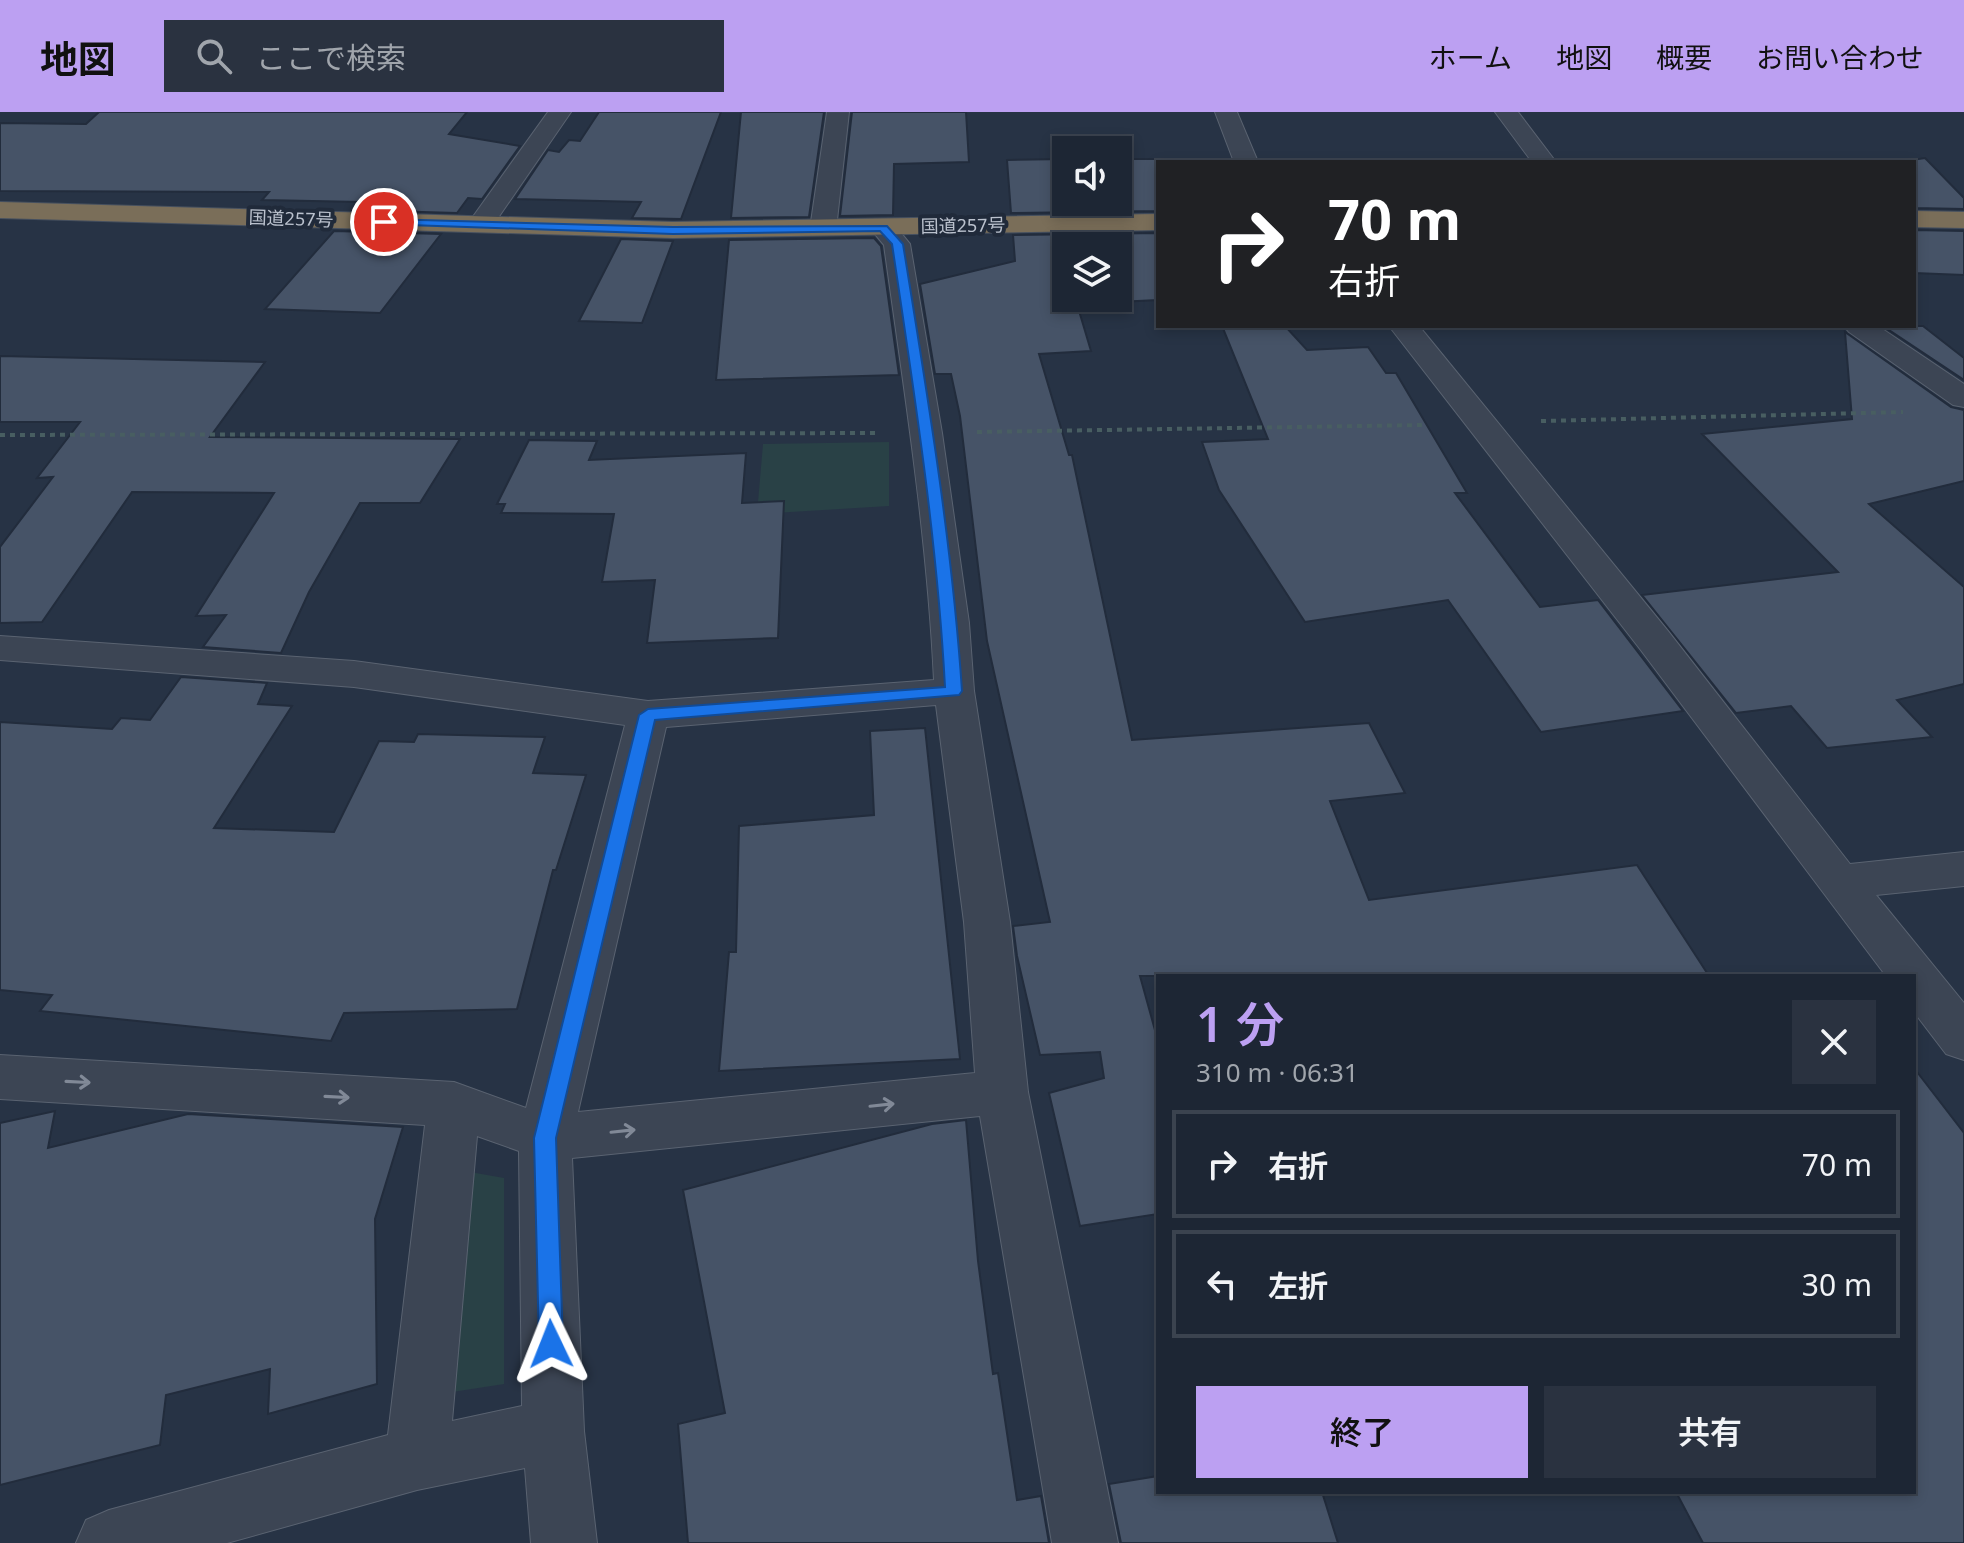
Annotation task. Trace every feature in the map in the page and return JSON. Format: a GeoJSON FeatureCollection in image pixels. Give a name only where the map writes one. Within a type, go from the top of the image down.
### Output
{"type":"FeatureCollection","features":[{"type":"Feature","properties":{"kind":"highway","name":"国道257号"},"geometry":{"type":"LineString","coordinates":[[1,210],[673,230],[1156,222]]}},
{"type":"Feature","properties":{"kind":"highway"},"geometry":{"type":"LineString","coordinates":[[1916,219],[1964,220]]}},
{"type":"Feature","properties":{"kind":"street"},"geometry":{"type":"LineString","coordinates":[[480,225],[560,112]]}},
{"type":"Feature","properties":{"kind":"street"},"geometry":{"type":"LineString","coordinates":[[823,229],[838,112]]}},
{"type":"Feature","properties":{"kind":"street"},"geometry":{"type":"LineString","coordinates":[[1226,112],[1245,160]]}},
{"type":"Feature","properties":{"kind":"street"},"geometry":{"type":"LineString","coordinates":[[1506,112],[1542,160]]}},
{"type":"Feature","properties":{"kind":"street"},"geometry":{"type":"LineString","coordinates":[[883,228],[897,244],[926,433],[950,623],[954,691],[987,922],[1002,1092],[1085,1543]]}},
{"type":"Feature","properties":{"kind":"street"},"geometry":{"type":"LineString","coordinates":[[1406,328],[1654,640],[1912,974]]}},
{"type":"Feature","properties":{"kind":"street"},"geometry":{"type":"LineString","coordinates":[[1862,328],[1964,398]]}},
{"type":"Feature","properties":{"kind":"street"},"geometry":{"type":"LineString","coordinates":[[0,648],[354,674],[648,715],[954,691]]}},
{"type":"Feature","properties":{"kind":"street"},"geometry":{"type":"LineString","coordinates":[[564,1543],[553,1431],[545,1138],[648,715]]}},
{"type":"Feature","properties":{"kind":"street"},"geometry":{"type":"LineString","coordinates":[[1839,882],[1964,869]]}},
{"type":"Feature","properties":{"kind":"street"},"geometry":{"type":"LineString","coordinates":[[1916,979],[1964,1039]]}},
{"type":"Feature","properties":{"kind":"street"},"geometry":{"type":"LineString","coordinates":[[0,1077],[454,1104],[545,1138],[1002,1092]]}},
{"type":"Feature","properties":{"kind":"street"},"geometry":{"type":"LineString","coordinates":[[417,1459],[454,1104]]}},
{"type":"Feature","properties":{"kind":"street"},"geometry":{"type":"LineString","coordinates":[[109,1543],[417,1459],[553,1431]]}},
{"type":"Feature","properties":{"kind":"path"},"geometry":{"type":"LineString","coordinates":[[0,435],[319,431],[926,433],[1481,424],[1916,412]]}},
{"type":"Feature","properties":{"kind":"green space"},"geometry":{"type":"Polygon","coordinates":[[[889,442],[889,506],[757,514],[763,444],[889,442]]]}},
{"type":"Feature","properties":{"kind":"green space"},"geometry":{"type":"Polygon","coordinates":[[[470,1172],[504,1178],[504,1384],[452,1392],[470,1172]]]}},
{"type":"Feature","properties":{"kind":"building"},"geometry":{"type":"Polygon","coordinates":[[[99,112],[467,112],[449,134],[520,146],[482,199],[468,198],[457,213],[353,210],[360,202],[262,200],[269,192],[0,191],[0,123],[86,124],[99,112]]]}},
{"type":"Feature","properties":{"kind":"building"},"geometry":{"type":"Polygon","coordinates":[[[599,112],[721,112],[681,219],[632,218],[641,202],[515,199],[548,150],[559,152],[569,140],[580,141],[599,112]]]}},
{"type":"Feature","properties":{"kind":"building"},"geometry":{"type":"Polygon","coordinates":[[[741,112],[824,112],[809,217],[731,218],[741,112]]]}},
{"type":"Feature","properties":{"kind":"building"},"geometry":{"type":"Polygon","coordinates":[[[852,112],[966,112],[969,162],[894,164],[893,215],[840,216],[852,112]]]}},
{"type":"Feature","properties":{"kind":"building"},"geometry":{"type":"Polygon","coordinates":[[[1925,158],[1964,198],[1964,209],[1916,208],[1916,160],[1912,160],[1925,158]]]}},
{"type":"Feature","properties":{"kind":"building"},"geometry":{"type":"Polygon","coordinates":[[[1052,159],[1052,212],[1011,213],[1007,160],[1052,159]]]}},
{"type":"Feature","properties":{"kind":"building"},"geometry":{"type":"Polygon","coordinates":[[[1132,159],[1158,159],[1156,211],[1132,211],[1132,159]]]}},
{"type":"Feature","properties":{"kind":"building"},"geometry":{"type":"Polygon","coordinates":[[[1916,230],[1964,231],[1964,275],[1916,273],[1916,230]]]}},
{"type":"Feature","properties":{"kind":"building"},"geometry":{"type":"Polygon","coordinates":[[[334,231],[441,234],[380,313],[265,309],[334,231]]]}},
{"type":"Feature","properties":{"kind":"building"},"geometry":{"type":"Polygon","coordinates":[[[1132,233],[1156,233],[1156,300],[1132,301],[1132,233]]]}},
{"type":"Feature","properties":{"kind":"building"},"geometry":{"type":"Polygon","coordinates":[[[1052,234],[1052,312],[1079,312],[1091,351],[1039,354],[1069,455],[1072,455],[1132,740],[1369,723],[1405,793],[1330,801],[1369,900],[1637,865],[1708,974],[1140,976],[1156,1034],[1156,1214],[1080,1226],[1049,1093],[1104,1078],[1100,1052],[1040,1055],[1013,926],[1050,922],[987,641],[960,416],[951,374],[935,374],[920,284],[1015,261],[1013,235],[1052,234]]]}},
{"type":"Feature","properties":{"kind":"building"},"geometry":{"type":"Polygon","coordinates":[[[874,238],[881,246],[899,375],[716,380],[729,240],[874,238]]]}},
{"type":"Feature","properties":{"kind":"building"},"geometry":{"type":"Polygon","coordinates":[[[621,239],[673,241],[642,323],[579,321],[621,239]]]}},
{"type":"Feature","properties":{"kind":"building"},"geometry":{"type":"Polygon","coordinates":[[[1923,326],[1964,358],[1964,380],[1886,328],[1923,326]]]}},
{"type":"Feature","properties":{"kind":"building"},"geometry":{"type":"Polygon","coordinates":[[[1223,328],[1287,328],[1307,350],[1368,347],[1386,373],[1396,373],[1467,493],[1455,493],[1540,607],[1598,600],[1683,711],[1541,732],[1448,600],[1305,622],[1219,490],[1202,442],[1268,439],[1223,328]]]}},
{"type":"Feature","properties":{"kind":"building"},"geometry":{"type":"Polygon","coordinates":[[[1845,332],[1951,407],[1964,410],[1964,481],[1869,504],[1964,587],[1964,684],[1897,700],[1932,737],[1827,748],[1791,706],[1736,713],[1642,595],[1838,572],[1702,434],[1852,419],[1845,332]]]}},
{"type":"Feature","properties":{"kind":"building"},"geometry":{"type":"Polygon","coordinates":[[[0,356],[265,362],[210,437],[460,439],[420,503],[360,503],[309,592],[281,653],[203,647],[226,615],[196,616],[274,493],[132,492],[42,622],[0,623],[0,547],[53,477],[37,478],[80,422],[0,422],[0,356]]]}},
{"type":"Feature","properties":{"kind":"building"},"geometry":{"type":"Polygon","coordinates":[[[529,440],[597,441],[589,460],[746,453],[742,503],[784,501],[778,638],[647,643],[655,580],[602,582],[614,514],[501,513],[505,504],[497,504],[529,440]]]}},
{"type":"Feature","properties":{"kind":"building"},"geometry":{"type":"Polygon","coordinates":[[[181,677],[267,683],[258,704],[292,706],[214,828],[334,832],[379,741],[414,742],[418,734],[545,737],[533,773],[586,775],[556,870],[553,870],[517,1009],[344,1013],[331,1041],[40,1011],[52,995],[0,990],[0,722],[112,729],[121,718],[150,720],[181,677]]]}},
{"type":"Feature","properties":{"kind":"building"},"geometry":{"type":"Polygon","coordinates":[[[925,728],[960,1059],[719,1071],[729,952],[736,952],[739,826],[874,815],[870,731],[925,728]]]}},
{"type":"Feature","properties":{"kind":"building"},"geometry":{"type":"Polygon","coordinates":[[[1916,1071],[1964,1133],[1964,1543],[1703,1543],[1677,1494],[1916,1494],[1916,1071]]]}},
{"type":"Feature","properties":{"kind":"building"},"geometry":{"type":"Polygon","coordinates":[[[55,1111],[48,1148],[188,1114],[403,1127],[375,1219],[377,1384],[268,1414],[270,1369],[166,1395],[160,1445],[0,1485],[0,1123],[55,1111]]]}},
{"type":"Feature","properties":{"kind":"building"},"geometry":{"type":"Polygon","coordinates":[[[966,1120],[978,1261],[993,1374],[998,1373],[1017,1500],[1041,1496],[1049,1543],[688,1543],[678,1424],[725,1413],[683,1190],[932,1124],[966,1120]]]}},
{"type":"Feature","properties":{"kind":"building"},"geometry":{"type":"Polygon","coordinates":[[[1156,1476],[1156,1494],[1323,1494],[1338,1543],[1121,1543],[1109,1484],[1156,1476]]]}},
{"type":"Feature","properties":{"kind":"route"},"geometry":{"type":"LineString","coordinates":[[384,222],[673,230],[883,228],[897,244],[923,407],[950,623],[954,691],[648,715],[545,1138],[551,1344]]}}]}
